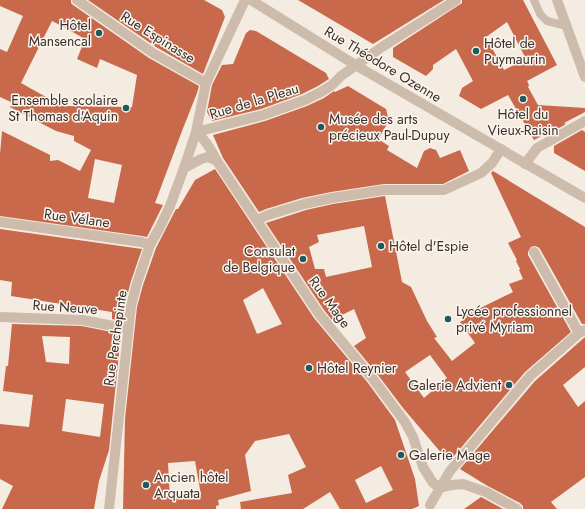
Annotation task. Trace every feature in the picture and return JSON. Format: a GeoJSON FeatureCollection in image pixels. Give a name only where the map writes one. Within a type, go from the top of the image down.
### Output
{"type":"FeatureCollection","features":[{"type":"Feature","properties":{"kind":"street","name":"Rue Espinasse"},"geometry":{"type":"LineString","coordinates":[[77,0],[153,53],[206,83]]}},
{"type":"Feature","properties":{"kind":"street","name":"Rue Perchepinte"},"geometry":{"type":"LineString","coordinates":[[109,509],[128,328],[131,306],[137,283],[150,245],[170,206],[184,168],[196,132],[206,83],[245,0]]}},
{"type":"Feature","properties":{"kind":"street","name":"Rue Théodore Ozenne"},"geometry":{"type":"LineString","coordinates":[[251,0],[357,66],[585,198]]}},
{"type":"Feature","properties":{"kind":"street","name":"Rue de la Pleau"},"geometry":{"type":"LineString","coordinates":[[196,132],[263,115],[305,100],[321,92],[382,46],[456,0]]}},
{"type":"Feature","properties":{"kind":"street"},"geometry":{"type":"LineString","coordinates":[[557,0],[585,77]]}},
{"type":"Feature","properties":{"kind":"street"},"geometry":{"type":"LineString","coordinates":[[525,164],[537,148],[585,121]]}},
{"type":"Feature","properties":{"kind":"street","name":"Rue Mage"},"geometry":{"type":"LineString","coordinates":[[196,132],[203,138],[319,314],[373,379],[405,422],[413,437],[423,467],[433,483],[440,488]]}},
{"type":"Feature","properties":{"kind":"street"},"geometry":{"type":"LineString","coordinates":[[257,220],[304,204],[332,198],[384,190],[444,190],[481,173],[492,163],[501,149]]}},
{"type":"Feature","properties":{"kind":"street"},"geometry":{"type":"LineString","coordinates":[[184,168],[208,157],[217,161]]}},
{"type":"Feature","properties":{"kind":"street","name":"Rue Vélane"},"geometry":{"type":"LineString","coordinates":[[0,222],[141,242],[150,245]]}},
{"type":"Feature","properties":{"kind":"street"},"geometry":{"type":"LineString","coordinates":[[428,508],[450,471],[530,376],[582,331],[534,252]]}},
{"type":"Feature","properties":{"kind":"street","name":"Rue Neuve"},"geometry":{"type":"LineString","coordinates":[[0,317],[83,320],[128,328]]}},
{"type":"Feature","properties":{"kind":"street"},"geometry":{"type":"LineString","coordinates":[[440,488],[463,484],[486,492],[517,509]]}},
{"type":"Feature","properties":{"kind":"lane"},"geometry":{"type":"LineString","coordinates":[[534,0],[540,14],[547,21],[567,26]]}},
{"type":"Feature","properties":{"kind":"building","name":"Ensemble scolaire St Thomas d'Aquin"},"geometry":{"type":"Polygon","coordinates":[[[0,0],[71,0],[73,5],[149,58],[199,86],[155,203],[163,205],[147,237],[0,216],[0,154],[2,131],[50,155],[50,161],[58,160],[80,171],[91,150],[74,141],[74,136],[56,131],[10,107],[13,103],[0,97],[0,49],[7,52],[23,16],[0,6],[0,0]],[[52,21],[21,83],[62,106],[132,107],[137,75],[100,59],[97,68],[77,59],[85,39],[52,21]],[[95,159],[88,198],[114,203],[122,165],[95,159]]]}},
{"type":"Feature","properties":{"kind":"building"},"geometry":{"type":"Polygon","coordinates":[[[88,0],[204,0],[222,10],[225,17],[203,74],[156,47],[88,0]]]}},
{"type":"Feature","properties":{"kind":"building"},"geometry":{"type":"Polygon","coordinates":[[[298,0],[444,0],[373,44],[298,0]]]}},
{"type":"Feature","properties":{"kind":"building"},"geometry":{"type":"Polygon","coordinates":[[[462,0],[523,0],[557,65],[527,81],[529,85],[528,87],[538,105],[585,108],[585,112],[564,123],[566,124],[554,131],[555,129],[534,140],[508,95],[481,109],[459,96],[462,88],[473,81],[456,49],[433,65],[433,69],[426,76],[393,57],[393,48],[462,3],[462,0]],[[507,22],[486,37],[504,70],[526,59],[507,22]]]}},
{"type":"Feature","properties":{"kind":"building"},"geometry":{"type":"Polygon","coordinates":[[[250,30],[256,31],[326,73],[329,79],[302,94],[261,109],[212,121],[207,112],[212,85],[222,65],[233,64],[246,33],[250,30]]]}},
{"type":"Feature","properties":{"kind":"building"},"geometry":{"type":"Polygon","coordinates":[[[348,86],[386,109],[389,121],[378,139],[389,146],[387,150],[417,168],[424,151],[430,148],[436,150],[440,158],[460,150],[469,171],[443,184],[384,184],[331,192],[302,198],[259,212],[223,158],[213,135],[265,121],[307,106],[324,98],[334,91],[335,92],[348,86]]]}},
{"type":"Feature","properties":{"kind":"building"},"geometry":{"type":"Polygon","coordinates":[[[582,130],[585,132],[585,171],[554,153],[554,146],[582,130]]]}},
{"type":"Feature","properties":{"kind":"building"},"geometry":{"type":"Polygon","coordinates":[[[215,169],[314,318],[368,383],[395,420],[415,479],[419,506],[412,509],[340,509],[330,492],[303,509],[241,509],[240,502],[292,493],[288,475],[306,467],[289,434],[255,441],[245,455],[251,491],[218,500],[219,505],[216,506],[216,509],[123,509],[125,419],[137,307],[156,248],[176,209],[178,209],[195,180],[215,169]],[[263,288],[243,300],[257,334],[282,324],[263,288]],[[195,461],[168,463],[170,499],[201,495],[195,461]],[[381,466],[355,480],[366,503],[393,490],[381,466]]]}},
{"type":"Feature","properties":{"kind":"building"},"geometry":{"type":"Polygon","coordinates":[[[493,171],[585,227],[585,324],[582,324],[540,249],[534,246],[531,247],[528,255],[571,332],[525,372],[449,462],[403,408],[354,346],[366,338],[354,309],[332,320],[266,223],[306,210],[385,196],[402,282],[411,287],[427,321],[437,337],[434,338],[452,361],[475,343],[460,322],[467,317],[466,315],[513,292],[509,284],[523,279],[516,261],[517,260],[508,243],[521,237],[491,173],[493,171]],[[364,226],[317,235],[319,242],[309,247],[315,269],[324,269],[326,277],[372,267],[364,226]],[[430,355],[405,372],[424,398],[447,378],[430,355]]]}},
{"type":"Feature","properties":{"kind":"building"},"geometry":{"type":"Polygon","coordinates":[[[0,229],[142,249],[131,281],[125,304],[123,321],[112,319],[112,312],[11,296],[12,282],[0,280],[0,229]]]}},
{"type":"Feature","properties":{"kind":"building"},"geometry":{"type":"Polygon","coordinates":[[[12,324],[82,326],[121,334],[109,450],[99,481],[94,509],[2,509],[13,486],[0,479],[0,424],[29,427],[33,395],[3,391],[6,366],[8,366],[12,324]],[[42,336],[46,362],[69,364],[70,337],[42,336]],[[66,399],[62,431],[100,437],[104,404],[66,399]]]}},
{"type":"Feature","properties":{"kind":"building"},"geometry":{"type":"Polygon","coordinates":[[[585,337],[585,367],[563,385],[578,407],[585,401],[585,477],[551,502],[557,509],[523,509],[523,506],[520,503],[460,469],[535,381],[585,337]]]}},
{"type":"Feature","properties":{"kind":"building"},"geometry":{"type":"Polygon","coordinates":[[[481,497],[483,498],[503,509],[464,509],[481,497]]]}},
{"type":"Feature","properties":{"kind":"place","name":"Hôtel Mansencal"},"geometry":{"type":"Point","coordinates":[99,33]}},
{"type":"Feature","properties":{"kind":"place","name":"Hôtel de Puymaurin"},"geometry":{"type":"Point","coordinates":[476,51]}},
{"type":"Feature","properties":{"kind":"place","name":"Hôtel du Vieux-Raisin"},"geometry":{"type":"Point","coordinates":[523,99]}},
{"type":"Feature","properties":{"kind":"place","name":"Ensemble scolaire St Thomas d'Aquin"},"geometry":{"type":"Point","coordinates":[126,108]}},
{"type":"Feature","properties":{"kind":"place","name":"Musée des arts précieux Paul-Dupuy"},"geometry":{"type":"Point","coordinates":[321,127]}},
{"type":"Feature","properties":{"kind":"place","name":"Hôtel d'Espie"},"geometry":{"type":"Point","coordinates":[381,246]}},
{"type":"Feature","properties":{"kind":"place","name":"Consulat de Belgique"},"geometry":{"type":"Point","coordinates":[303,259]}},
{"type":"Feature","properties":{"kind":"place","name":"Lycée professionnel privé Myriam"},"geometry":{"type":"Point","coordinates":[448,319]}},
{"type":"Feature","properties":{"kind":"place","name":"Hôtel Reynier"},"geometry":{"type":"Point","coordinates":[309,368]}},
{"type":"Feature","properties":{"kind":"place","name":"Galerie Advient"},"geometry":{"type":"Point","coordinates":[509,385]}},
{"type":"Feature","properties":{"kind":"place","name":"Galerie Mage"},"geometry":{"type":"Point","coordinates":[401,455]}},
{"type":"Feature","properties":{"kind":"place","name":"Ancien hôtel Arquata"},"geometry":{"type":"Point","coordinates":[146,485]}}]}
